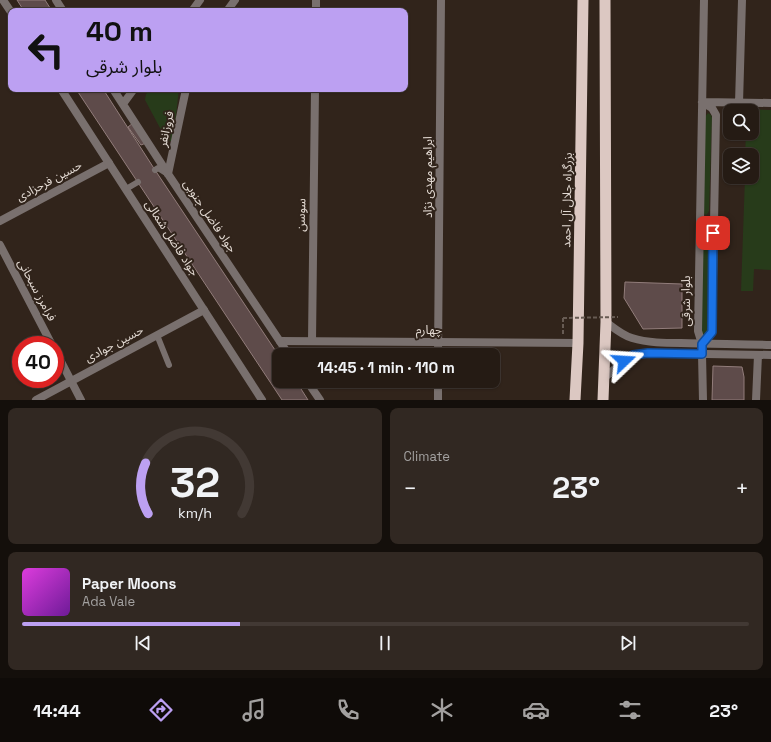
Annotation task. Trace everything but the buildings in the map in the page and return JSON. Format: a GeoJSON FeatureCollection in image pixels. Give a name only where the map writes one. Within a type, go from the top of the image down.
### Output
{"type":"FeatureCollection","features":[{"type":"Feature","properties":{"kind":"highway","name":"بزرگراه جلال آل احمد"},"geometry":{"type":"LineString","coordinates":[[574,400],[578,343],[583,0]]}},
{"type":"Feature","properties":{"kind":"highway"},"geometry":{"type":"LineString","coordinates":[[603,400],[606,322],[605,0]]}},
{"type":"Feature","properties":{"kind":"main road"},"geometry":{"type":"LineString","coordinates":[[702,344],[702,354]]}},
{"type":"Feature","properties":{"kind":"street","name":"ابراهیم مهدی نژاد"},"geometry":{"type":"LineString","coordinates":[[438,348],[441,0]]}},
{"type":"Feature","properties":{"kind":"street","name":"بلوار شرقی"},"geometry":{"type":"LineString","coordinates":[[702,344],[698,331],[704,0]]}},
{"type":"Feature","properties":{"kind":"street"},"geometry":{"type":"LineString","coordinates":[[739,103],[742,0]]}},
{"type":"Feature","properties":{"kind":"street","name":"جواد فاضل شمالی"},"geometry":{"type":"LineString","coordinates":[[63,92],[262,400]]}},
{"type":"Feature","properties":{"kind":"street","name":"جواد فاضل جنوبی"},"geometry":{"type":"LineString","coordinates":[[115,92],[284,348]]}},
{"type":"Feature","properties":{"kind":"street"},"geometry":{"type":"LineString","coordinates":[[123,104],[132,92]]}},
{"type":"Feature","properties":{"kind":"street","name":"فروزانفر"},"geometry":{"type":"LineString","coordinates":[[168,174],[185,92]]}},
{"type":"Feature","properties":{"kind":"street","name":"سوسن"},"geometry":{"type":"LineString","coordinates":[[312,341],[315,92]]}},
{"type":"Feature","properties":{"kind":"street"},"geometry":{"type":"LineString","coordinates":[[702,102],[771,103]]}},
{"type":"Feature","properties":{"kind":"street","name":"بلوار شرقی"},"geometry":{"type":"LineString","coordinates":[[702,102],[712,108],[716,115],[712,332],[702,344]]}},
{"type":"Feature","properties":{"kind":"street","name":"حسین فرحزادی"},"geometry":{"type":"LineString","coordinates":[[0,221],[109,163]]}},
{"type":"Feature","properties":{"kind":"street","name":"فرامرز سبحانی"},"geometry":{"type":"LineString","coordinates":[[0,245],[47,336]]}},
{"type":"Feature","properties":{"kind":"street","name":"حسین جوادی"},"geometry":{"type":"LineString","coordinates":[[36,400],[204,310]]}},
{"type":"Feature","properties":{"kind":"street"},"geometry":{"type":"LineString","coordinates":[[606,322],[616,330],[631,338],[645,341],[661,343],[771,345]]}},
{"type":"Feature","properties":{"kind":"street","name":"چهارم"},"geometry":{"type":"LineString","coordinates":[[280,341],[578,343]]}},
{"type":"Feature","properties":{"kind":"street"},"geometry":{"type":"LineString","coordinates":[[604,378],[633,355],[648,353],[771,355]]}},
{"type":"Feature","properties":{"kind":"street"},"geometry":{"type":"LineString","coordinates":[[702,354],[703,400]]}},
{"type":"Feature","properties":{"kind":"street"},"geometry":{"type":"LineString","coordinates":[[756,400],[758,355]]}},
{"type":"Feature","properties":{"kind":"street"},"geometry":{"type":"LineString","coordinates":[[64,367],[81,400]]}},
{"type":"Feature","properties":{"kind":"street"},"geometry":{"type":"LineString","coordinates":[[312,388],[320,400]]}},
{"type":"Feature","properties":{"kind":"street"},"geometry":{"type":"LineString","coordinates":[[438,388],[438,400]]}},
{"type":"Feature","properties":{"kind":"lane"},"geometry":{"type":"LineString","coordinates":[[155,170],[158,168],[168,174]]}},
{"type":"Feature","properties":{"kind":"lane"},"geometry":{"type":"LineString","coordinates":[[126,189],[138,182]]}},
{"type":"Feature","properties":{"kind":"lane"},"geometry":{"type":"LineString","coordinates":[[157,335],[169,365]]}},
{"type":"Feature","properties":{"kind":"path"},"geometry":{"type":"LineString","coordinates":[[563,330],[563,318],[618,317]]}},
{"type":"Feature","properties":{"kind":"green space"},"geometry":{"type":"Polygon","coordinates":[[[148,92],[179,92],[173,141],[167,141],[145,100],[148,92]]]}},
{"type":"Feature","properties":{"kind":"green space"},"geometry":{"type":"Polygon","coordinates":[[[759,110],[771,110],[771,270],[754,269],[753,291],[741,291],[745,184],[759,184],[759,148],[745,148],[746,140],[759,140],[759,110]]]}},
{"type":"Feature","properties":{"kind":"green space"},"geometry":{"type":"Polygon","coordinates":[[[708,113],[712,118],[709,211],[706,215],[703,213],[705,117],[708,113]]]}},
{"type":"Feature","properties":{"kind":"green space"},"geometry":{"type":"Polygon","coordinates":[[[705,224],[708,224],[709,226],[707,332],[704,336],[702,335],[702,227],[705,224]]]}},
{"type":"Feature","properties":{"kind":"route"},"geometry":{"type":"LineString","coordinates":[[624,361],[633,355],[648,353],[702,354],[702,344],[712,332],[713,233]]}}]}
